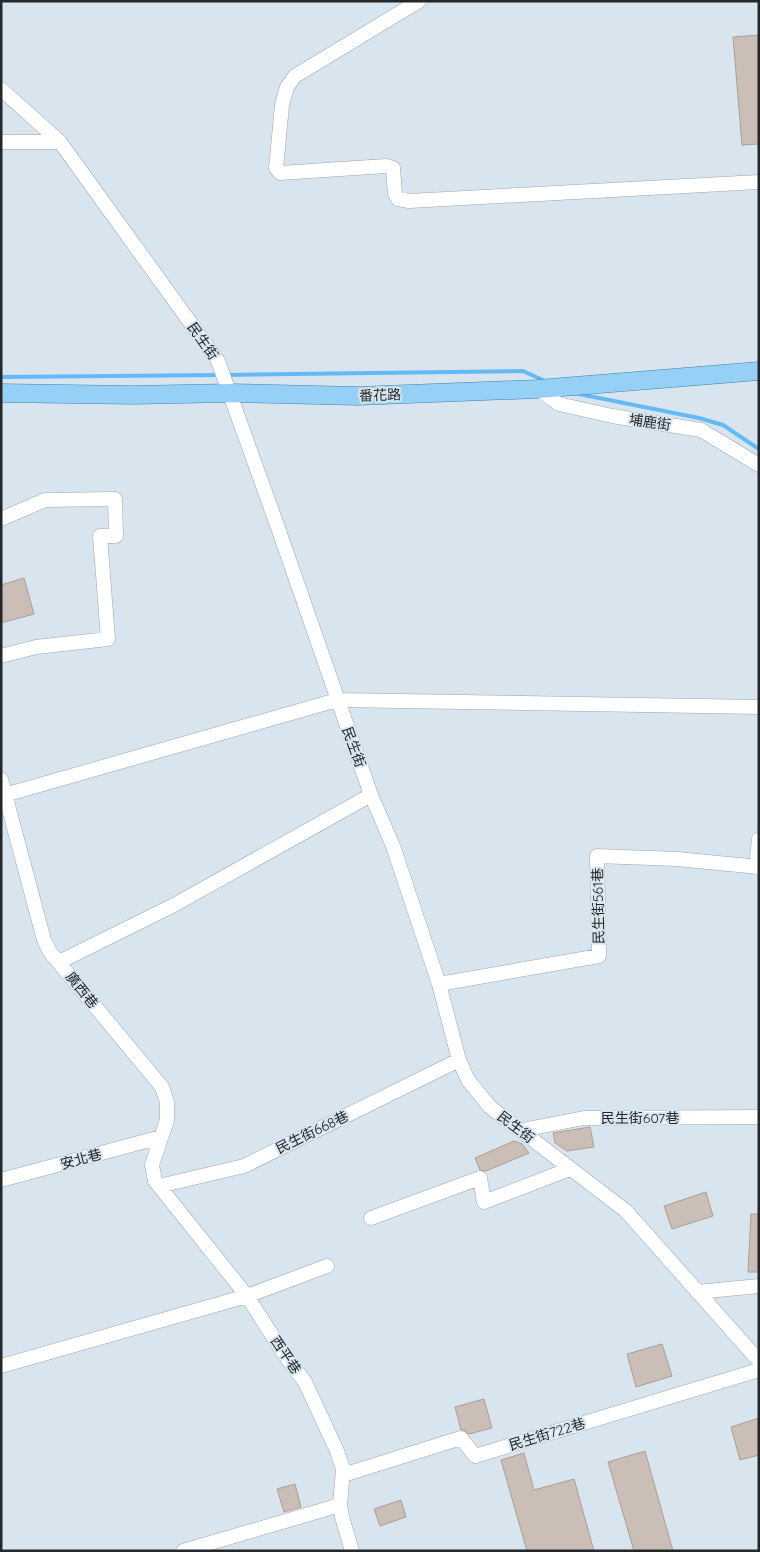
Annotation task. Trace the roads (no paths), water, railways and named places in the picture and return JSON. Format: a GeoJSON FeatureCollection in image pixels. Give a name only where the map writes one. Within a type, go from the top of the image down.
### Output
{"type":"FeatureCollection","features":[{"type":"Feature","properties":{"kind":"main road","name":"番花路"},"geometry":{"type":"LineString","coordinates":[[1,393],[133,395],[230,393],[358,396],[538,389],[759,371]]}},
{"type":"Feature","properties":{"kind":"street"},"geometry":{"type":"LineString","coordinates":[[419,1],[295,76],[287,87],[282,105],[276,168],[280,173],[386,166],[393,168],[395,194],[398,200],[409,201],[759,182]]}},
{"type":"Feature","properties":{"kind":"street","name":"民生街"},"geometry":{"type":"LineString","coordinates":[[1,90],[60,142],[218,361],[371,795],[393,846],[440,984],[458,1060],[468,1080],[490,1107],[626,1211],[759,1361]]}},
{"type":"Feature","properties":{"kind":"street"},"geometry":{"type":"LineString","coordinates":[[1,142],[60,142]]}},
{"type":"Feature","properties":{"kind":"street","name":"埔鹿街"},"geometry":{"type":"LineString","coordinates":[[538,389],[559,404],[612,416],[701,430],[759,465]]}},
{"type":"Feature","properties":{"kind":"street"},"geometry":{"type":"LineString","coordinates":[[1,519],[45,500],[115,499],[116,536],[100,536],[108,639],[36,646],[1,656]]}},
{"type":"Feature","properties":{"kind":"street"},"geometry":{"type":"LineString","coordinates":[[3,796],[337,700],[759,707]]}},
{"type":"Feature","properties":{"kind":"street","name":"廣西巷"},"geometry":{"type":"LineString","coordinates":[[1,779],[3,796],[44,940],[50,952],[162,1087],[167,1102],[167,1120],[152,1165],[155,1180],[159,1186]]}},
{"type":"Feature","properties":{"kind":"street"},"geometry":{"type":"LineString","coordinates":[[59,962],[174,905],[371,795]]}},
{"type":"Feature","properties":{"kind":"street"},"geometry":{"type":"LineString","coordinates":[[758,867],[759,839]]}},
{"type":"Feature","properties":{"kind":"street","name":"民生街561巷"},"geometry":{"type":"LineString","coordinates":[[440,984],[599,956],[597,856],[677,859],[758,867]]}},
{"type":"Feature","properties":{"kind":"street","name":"民生街668巷"},"geometry":{"type":"LineString","coordinates":[[159,1186],[244,1166],[458,1060]]}},
{"type":"Feature","properties":{"kind":"street","name":"民生街607巷"},"geometry":{"type":"LineString","coordinates":[[522,1130],[584,1118],[759,1117]]}},
{"type":"Feature","properties":{"kind":"street","name":"安北巷"},"geometry":{"type":"LineString","coordinates":[[1,1180],[161,1137]]}},
{"type":"Feature","properties":{"kind":"street"},"geometry":{"type":"LineString","coordinates":[[371,1218],[480,1178],[484,1202],[570,1169]]}},
{"type":"Feature","properties":{"kind":"street","name":"西平巷"},"geometry":{"type":"LineString","coordinates":[[159,1186],[248,1296],[286,1357],[305,1382],[337,1451],[343,1469],[340,1505],[352,1551]]}},
{"type":"Feature","properties":{"kind":"street"},"geometry":{"type":"LineString","coordinates":[[1,1366],[248,1296],[327,1266]]}},
{"type":"Feature","properties":{"kind":"street"},"geometry":{"type":"LineString","coordinates":[[696,1292],[759,1286]]}},
{"type":"Feature","properties":{"kind":"street","name":"民生街722巷"},"geometry":{"type":"LineString","coordinates":[[343,1474],[461,1438],[475,1456],[759,1370]]}},
{"type":"Feature","properties":{"kind":"street"},"geometry":{"type":"LineString","coordinates":[[183,1551],[340,1505]]}},
{"type":"Feature","properties":{"kind":"waterway"},"geometry":{"type":"LineString","coordinates":[[226,375],[523,371],[547,382]]}},
{"type":"Feature","properties":{"kind":"waterway"},"geometry":{"type":"LineString","coordinates":[[1,377],[219,375]]}},
{"type":"Feature","properties":{"kind":"waterway"},"geometry":{"type":"LineString","coordinates":[[574,393],[699,418],[723,425],[759,449]]}}]}
